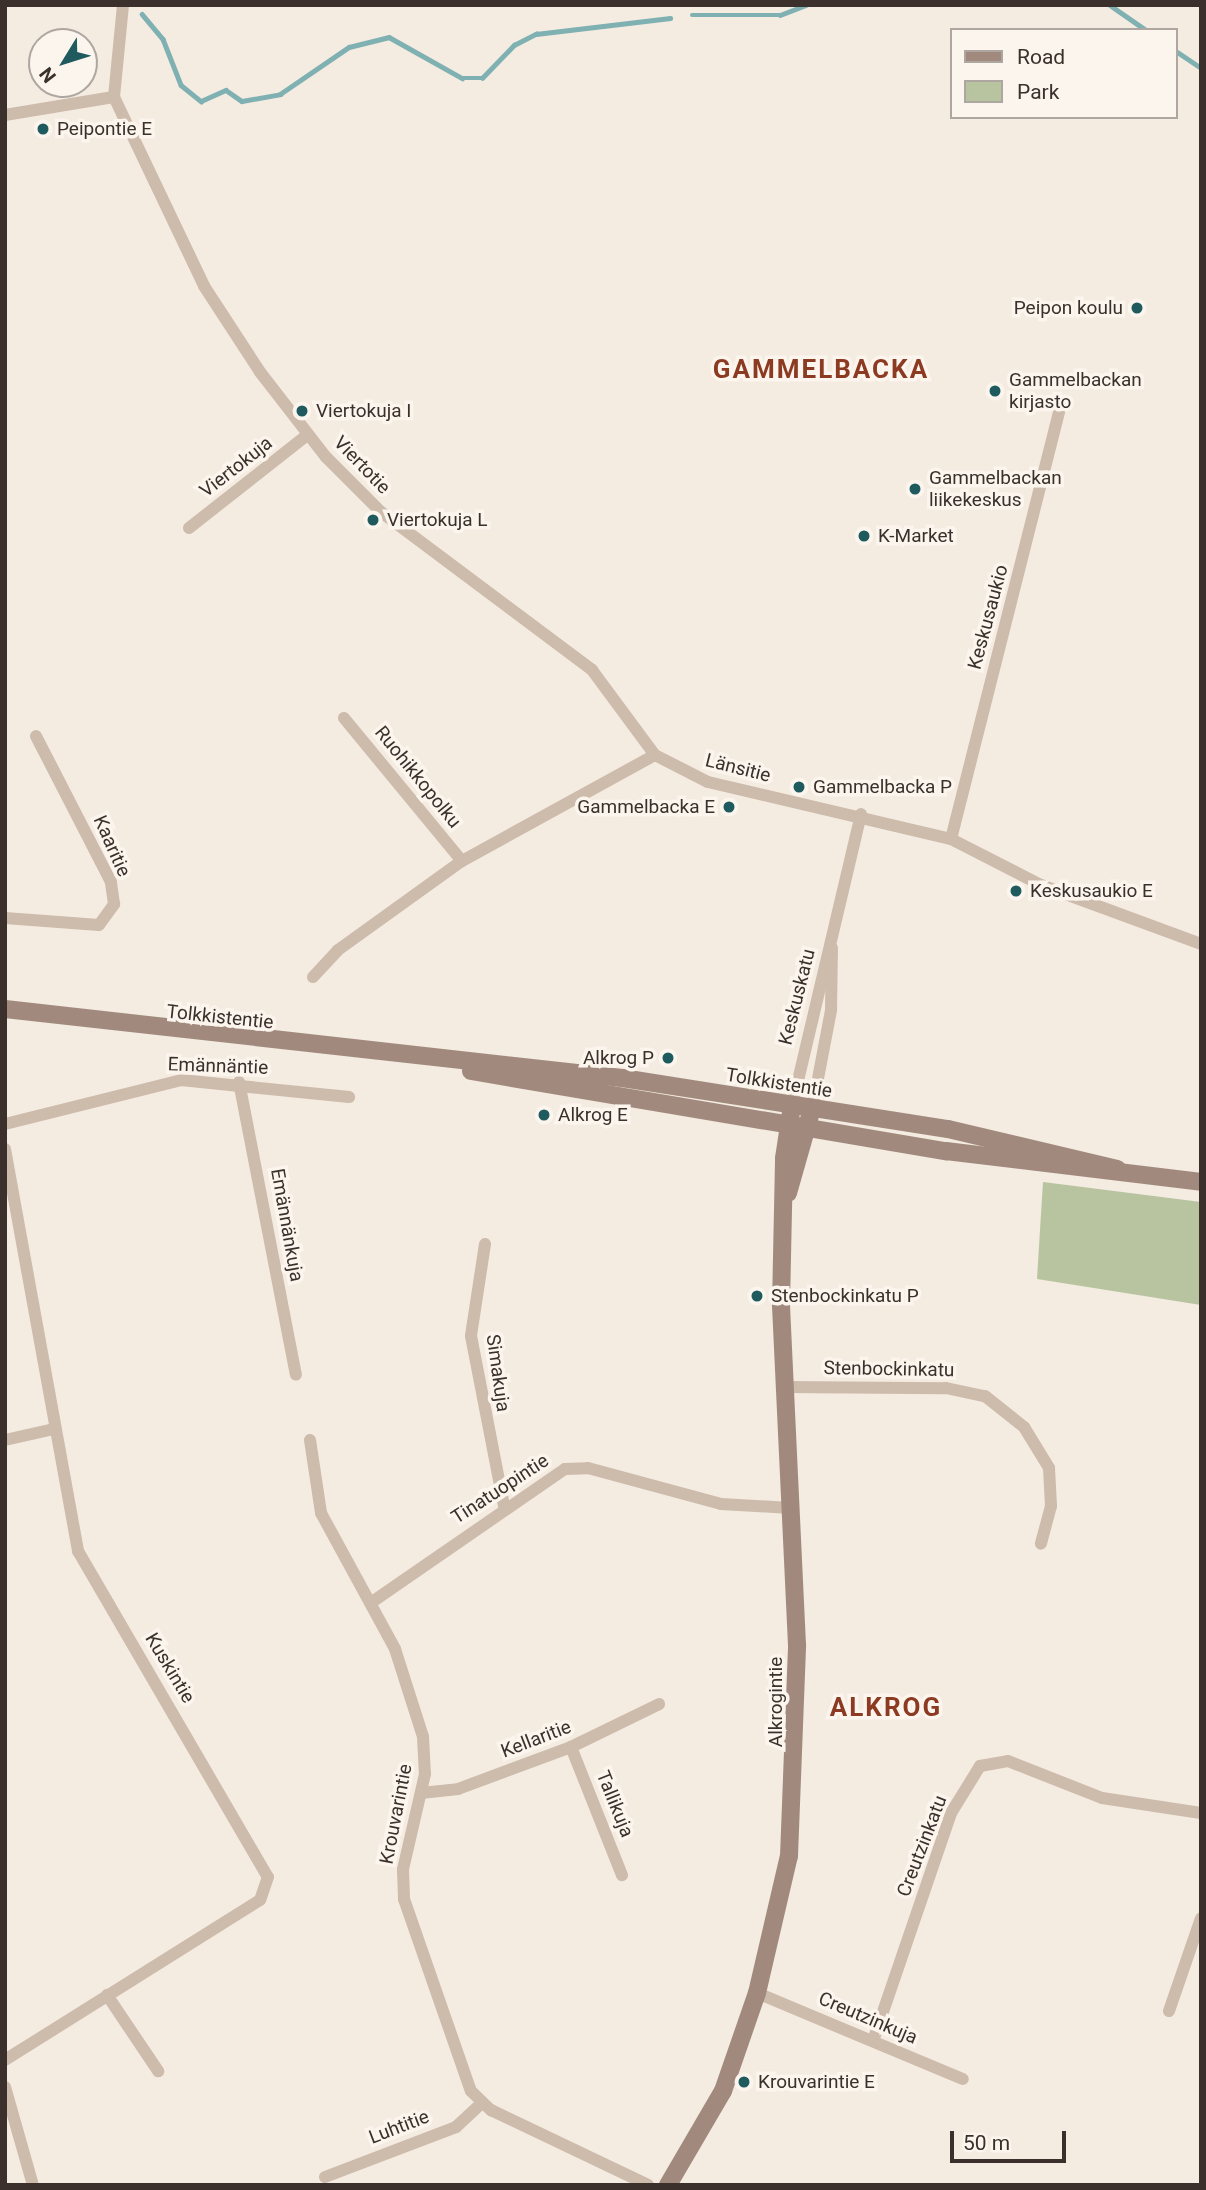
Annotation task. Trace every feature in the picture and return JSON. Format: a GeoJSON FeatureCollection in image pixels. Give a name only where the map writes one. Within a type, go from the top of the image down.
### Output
{"type":"FeatureCollection","features":[{"type":"Feature","properties":{"kind":"street"},"geometry":{"type":"LineString","coordinates":[[5,115],[114,97],[123,5]]}},
{"type":"Feature","properties":{"kind":"street","name":"Viertotie"},"geometry":{"type":"LineString","coordinates":[[114,97],[204,286],[307,435],[419,546],[592,670],[655,755]]}},
{"type":"Feature","properties":{"kind":"street","name":"Keskusaukio"},"geometry":{"type":"LineString","coordinates":[[951,839],[1061,403]]}},
{"type":"Feature","properties":{"kind":"street","name":"Viertokuja"},"geometry":{"type":"LineString","coordinates":[[189,528],[307,435]]}},
{"type":"Feature","properties":{"kind":"street","name":"Ruohikkopolku"},"geometry":{"type":"LineString","coordinates":[[344,718],[461,861]]}},
{"type":"Feature","properties":{"kind":"street","name":"Kaaritie"},"geometry":{"type":"LineString","coordinates":[[5,918],[99,925],[114,904],[111,882],[36,736]]}},
{"type":"Feature","properties":{"kind":"street"},"geometry":{"type":"LineString","coordinates":[[313,977],[338,950],[461,861],[655,755]]}},
{"type":"Feature","properties":{"kind":"street","name":"Länsitie"},"geometry":{"type":"LineString","coordinates":[[655,755],[708,782],[861,814],[951,839],[1041,885],[1201,944]]}},
{"type":"Feature","properties":{"kind":"street","name":"Keskuskatu"},"geometry":{"type":"LineString","coordinates":[[792,1106],[861,814]]}},
{"type":"Feature","properties":{"kind":"street","name":"Keskuskatu"},"geometry":{"type":"LineString","coordinates":[[812,1110],[831,1010],[831,938]]}},
{"type":"Feature","properties":{"kind":"street","name":"Tolkkistentie"},"geometry":{"type":"LineString","coordinates":[[5,1009],[430,1060],[609,1076],[1050,1149],[1117,1169]]}},
{"type":"Feature","properties":{"kind":"street","name":"Tolkkistentie"},"geometry":{"type":"LineString","coordinates":[[430,1060],[512,1081],[789,1125],[1201,1182]]}},
{"type":"Feature","properties":{"kind":"street","name":"Emännäntie"},"geometry":{"type":"LineString","coordinates":[[5,1124],[155,1083],[239,1082],[349,1097]]}},
{"type":"Feature","properties":{"kind":"street","name":"Emännänkuja"},"geometry":{"type":"LineString","coordinates":[[239,1082],[296,1375]]}},
{"type":"Feature","properties":{"kind":"street","name":"Alkrogintie"},"geometry":{"type":"LineString","coordinates":[[668,2185],[723,2091],[758,1993],[789,1856],[797,1762],[784,1387],[789,1125],[792,1106]]}},
{"type":"Feature","properties":{"kind":"street","name":"Alkrogintie"},"geometry":{"type":"LineString","coordinates":[[787,1196],[812,1110]]}},
{"type":"Feature","properties":{"kind":"street","name":"Kuskintie"},"geometry":{"type":"LineString","coordinates":[[5,1149],[78,1551],[268,1877],[260,1900],[5,2060]]}},
{"type":"Feature","properties":{"kind":"street","name":"Simakuja"},"geometry":{"type":"LineString","coordinates":[[485,1244],[471,1336],[504,1506]]}},
{"type":"Feature","properties":{"kind":"street","name":"Stenbockinkatu"},"geometry":{"type":"LineString","coordinates":[[784,1387],[946,1388],[985,1396],[1024,1427],[1049,1468],[1051,1506],[1041,1544]]}},
{"type":"Feature","properties":{"kind":"street"},"geometry":{"type":"LineString","coordinates":[[5,1440],[54,1429]]}},
{"type":"Feature","properties":{"kind":"street","name":"Krouvarintie"},"geometry":{"type":"LineString","coordinates":[[310,1440],[321,1513],[372,1602],[417,1715],[426,1755],[421,1793],[403,1869],[404,1899],[481,2104]]}},
{"type":"Feature","properties":{"kind":"street","name":"Tinatuopintie"},"geometry":{"type":"LineString","coordinates":[[372,1602],[504,1506],[575,1467],[720,1504],[790,1508]]}},
{"type":"Feature","properties":{"kind":"street","name":"Kellaritie"},"geometry":{"type":"LineString","coordinates":[[421,1793],[458,1789],[571,1747],[659,1704]]}},
{"type":"Feature","properties":{"kind":"street","name":"Tallikuja"},"geometry":{"type":"LineString","coordinates":[[571,1747],[622,1875]]}},
{"type":"Feature","properties":{"kind":"street","name":"Creutzinkatu"},"geometry":{"type":"LineString","coordinates":[[873,2041],[951,1813],[980,1766],[1008,1761],[1102,1798],[1201,1813]]}},
{"type":"Feature","properties":{"kind":"street"},"geometry":{"type":"LineString","coordinates":[[1170,2011],[1201,1917]]}},
{"type":"Feature","properties":{"kind":"street","name":"Creutzinkuja"},"geometry":{"type":"LineString","coordinates":[[758,1993],[963,2079]]}},
{"type":"Feature","properties":{"kind":"street"},"geometry":{"type":"LineString","coordinates":[[107,1995],[158,2071]]}},
{"type":"Feature","properties":{"kind":"street"},"geometry":{"type":"LineString","coordinates":[[5,2087],[33,2185]]}},
{"type":"Feature","properties":{"kind":"street"},"geometry":{"type":"LineString","coordinates":[[481,2104],[648,2185]]}},
{"type":"Feature","properties":{"kind":"street","name":"Luhtitie"},"geometry":{"type":"LineString","coordinates":[[325,2177],[456,2127],[481,2104]]}},
{"type":"Feature","properties":{"kind":"green space"},"geometry":{"type":"Polygon","coordinates":[[[1043,1182],[1201,1202],[1201,1305],[1037,1279],[1043,1182]]]}},
{"type":"Feature","properties":{"kind":"waterway"},"geometry":{"type":"LineString","coordinates":[[692,15],[780,15],[806,5]]}},
{"type":"Feature","properties":{"kind":"waterway"},"geometry":{"type":"LineString","coordinates":[[1110,5],[1143,28]]}},
{"type":"Feature","properties":{"kind":"waterway"},"geometry":{"type":"LineString","coordinates":[[142,14],[163,39],[181,85],[201,101],[226,90],[242,101],[280,94],[349,47],[389,37],[462,78],[482,78],[514,45],[536,34],[670,18]]}},
{"type":"Feature","properties":{"kind":"waterway"},"geometry":{"type":"LineString","coordinates":[[1178,52],[1201,68]]}},
{"type":"Feature","properties":{"kind":"place","name":"Peipontie E"},"geometry":{"type":"Point","coordinates":[43,129]}},
{"type":"Feature","properties":{"kind":"place","name":"Peipon koulu"},"geometry":{"type":"Point","coordinates":[1137,308]}},
{"type":"Feature","properties":{"kind":"place","name":"Gammelbackan kirjasto"},"geometry":{"type":"Point","coordinates":[995,391]}},
{"type":"Feature","properties":{"kind":"place","name":"Viertokuja I"},"geometry":{"type":"Point","coordinates":[302,411]}},
{"type":"Feature","properties":{"kind":"place","name":"Gammelbackan liikekeskus"},"geometry":{"type":"Point","coordinates":[915,489]}},
{"type":"Feature","properties":{"kind":"place","name":"Viertokuja L"},"geometry":{"type":"Point","coordinates":[373,520]}},
{"type":"Feature","properties":{"kind":"place","name":"K-Market"},"geometry":{"type":"Point","coordinates":[864,536]}},
{"type":"Feature","properties":{"kind":"place","name":"Gammelbacka P"},"geometry":{"type":"Point","coordinates":[799,787]}},
{"type":"Feature","properties":{"kind":"place","name":"Gammelbacka E"},"geometry":{"type":"Point","coordinates":[729,807]}},
{"type":"Feature","properties":{"kind":"place","name":"Keskusaukio E"},"geometry":{"type":"Point","coordinates":[1016,891]}},
{"type":"Feature","properties":{"kind":"place","name":"Alkrog P"},"geometry":{"type":"Point","coordinates":[668,1058]}},
{"type":"Feature","properties":{"kind":"place","name":"Alkrog E"},"geometry":{"type":"Point","coordinates":[544,1115]}},
{"type":"Feature","properties":{"kind":"place","name":"Stenbockinkatu P"},"geometry":{"type":"Point","coordinates":[757,1296]}},
{"type":"Feature","properties":{"kind":"place","name":"Krouvarintie E"},"geometry":{"type":"Point","coordinates":[744,2082]}},
{"type":"Feature","properties":{"kind":"district","name":"GAMMELBACKA"},"geometry":{"type":"Point","coordinates":[821,370]}},
{"type":"Feature","properties":{"kind":"district","name":"ALKROG"},"geometry":{"type":"Point","coordinates":[886,1708]}}]}
